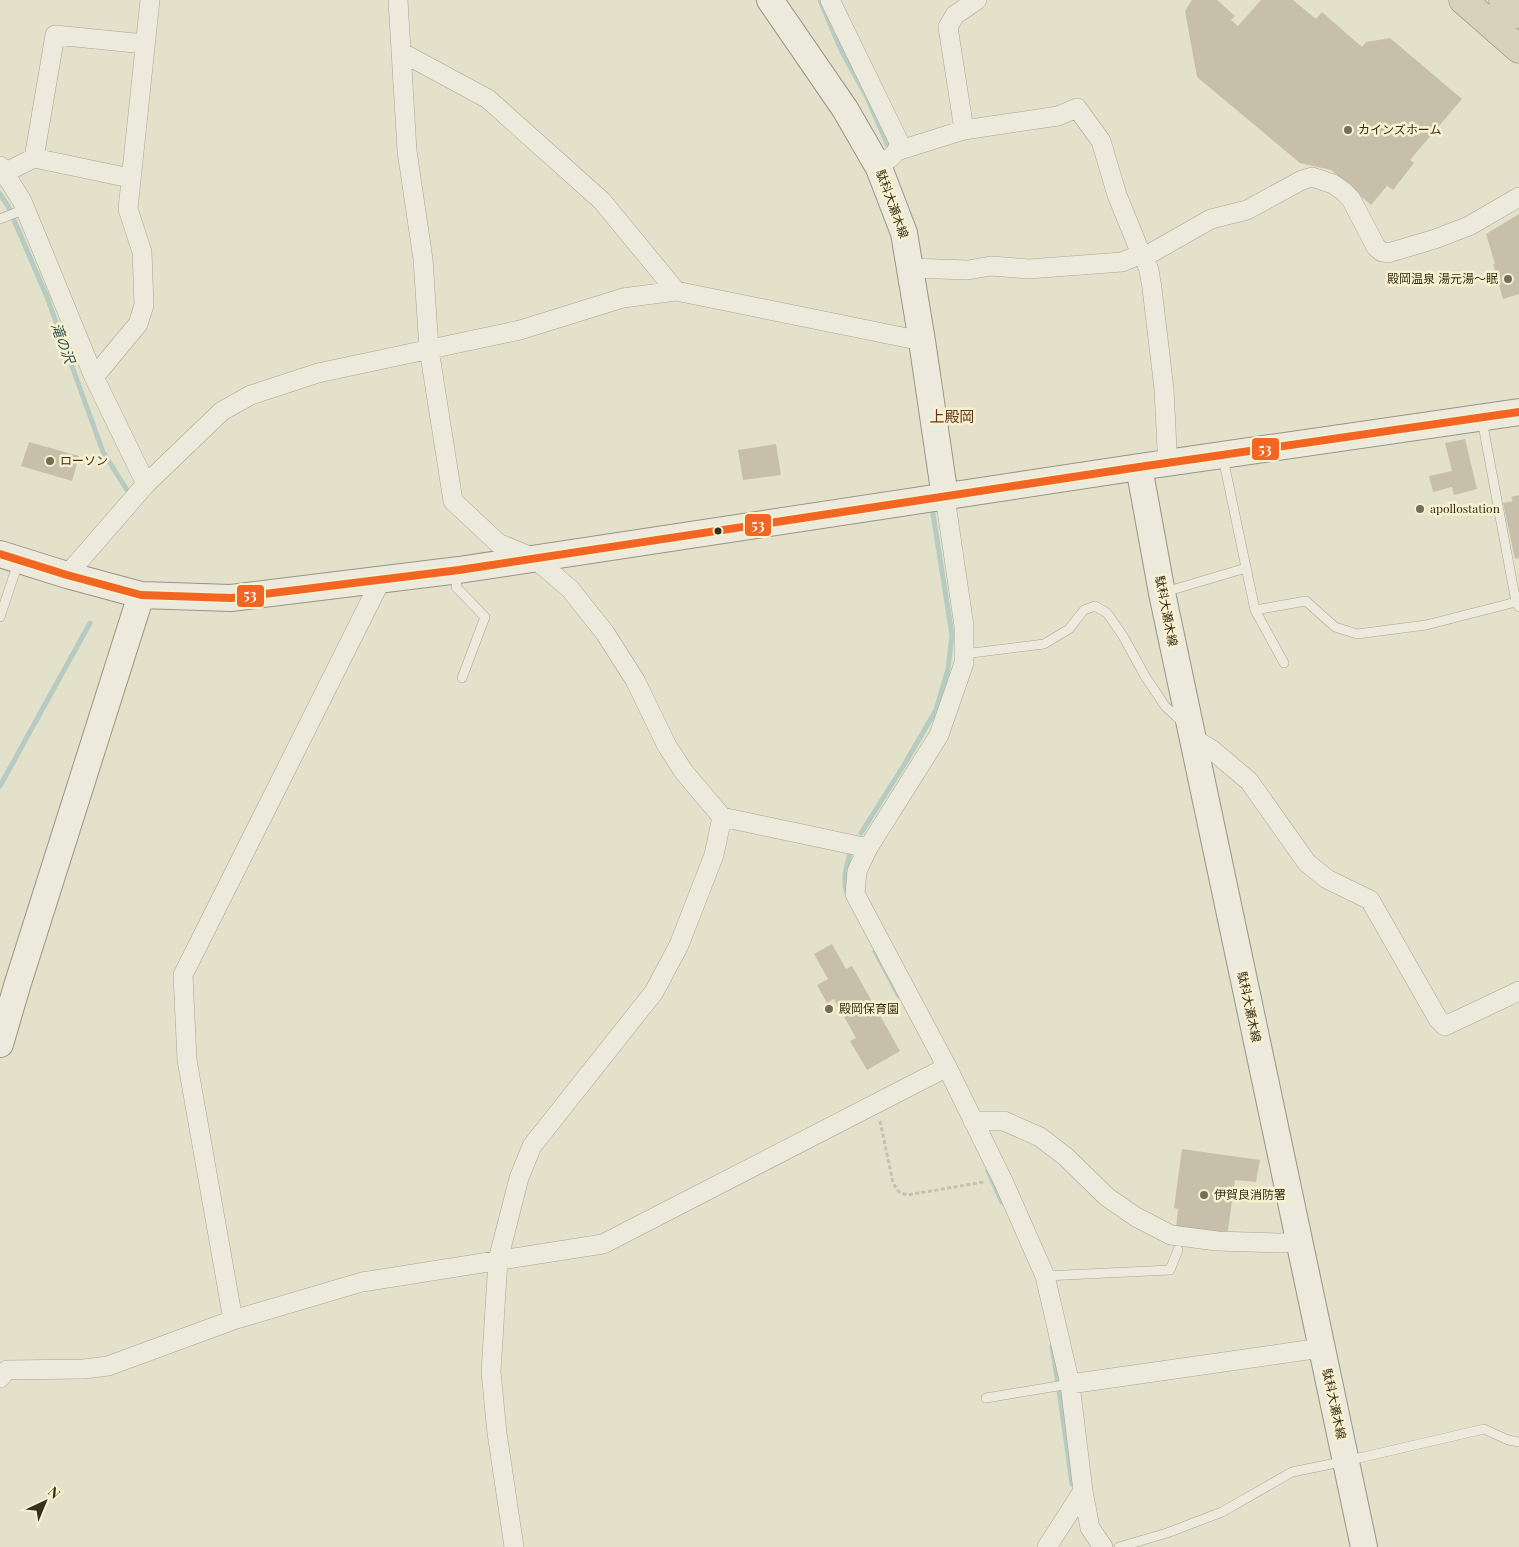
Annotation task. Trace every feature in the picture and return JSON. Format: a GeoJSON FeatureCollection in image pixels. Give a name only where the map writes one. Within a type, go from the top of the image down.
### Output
{"type":"FeatureCollection","features":[{"type":"Feature","properties":{"kind":"highway"},"geometry":{"type":"LineString","coordinates":[[1463,0],[1519,49]]}},
{"type":"Feature","properties":{"kind":"highway"},"geometry":{"type":"LineString","coordinates":[[1503,0],[1519,14]]}},
{"type":"Feature","properties":{"kind":"main road","name":"駄科大瀬木線"},"geometry":{"type":"LineString","coordinates":[[770,0],[845,109],[888,159],[910,268],[945,497]]}},
{"type":"Feature","properties":{"kind":"main road"},"geometry":{"type":"LineString","coordinates":[[9,557],[141,595],[231,598],[459,570],[1139,467],[1519,412]]}},
{"type":"Feature","properties":{"kind":"main road","name":"駄科大瀬木線"},"geometry":{"type":"LineString","coordinates":[[1139,467],[1162,593],[1191,734],[1364,1547]]}},
{"type":"Feature","properties":{"kind":"main road"},"geometry":{"type":"LineString","coordinates":[[0,1044],[141,595]]}},
{"type":"Feature","properties":{"kind":"street"},"geometry":{"type":"LineString","coordinates":[[94,377],[138,324],[144,305],[142,252],[128,209],[150,0]]}},
{"type":"Feature","properties":{"kind":"street"},"geometry":{"type":"LineString","coordinates":[[398,0],[407,150],[423,259],[429,349],[453,501],[498,542],[534,558],[570,589],[605,633],[635,680],[667,746],[684,772],[722,817],[868,848]]}},
{"type":"Feature","properties":{"kind":"street"},"geometry":{"type":"LineString","coordinates":[[830,0],[898,142],[888,159]]}},
{"type":"Feature","properties":{"kind":"street"},"geometry":{"type":"LineString","coordinates":[[964,130],[948,28],[955,15],[977,0]]}},
{"type":"Feature","properties":{"kind":"street"},"geometry":{"type":"LineString","coordinates":[[34,158],[55,35],[145,44]]}},
{"type":"Feature","properties":{"kind":"street"},"geometry":{"type":"LineString","coordinates":[[401,52],[488,99],[602,201],[676,291]]}},
{"type":"Feature","properties":{"kind":"street"},"geometry":{"type":"LineString","coordinates":[[888,159],[964,130],[1058,116],[1077,108],[1101,140],[1117,195],[1149,270],[1164,389],[1167,450]]}},
{"type":"Feature","properties":{"kind":"street"},"geometry":{"type":"LineString","coordinates":[[130,178],[34,158],[2,170],[22,201],[21,210],[94,377],[146,484]]}},
{"type":"Feature","properties":{"kind":"street"},"geometry":{"type":"LineString","coordinates":[[910,268],[968,270],[991,266],[1029,269],[1122,262],[1142,256],[1211,219],[1247,210],[1302,180],[1312,177],[1332,184],[1351,199],[1376,248],[1388,253],[1435,239],[1469,226],[1519,197]]}},
{"type":"Feature","properties":{"kind":"street"},"geometry":{"type":"LineString","coordinates":[[67,575],[146,484],[222,411],[251,395],[318,372],[520,330],[623,298],[676,291],[922,341]]}},
{"type":"Feature","properties":{"kind":"street"},"geometry":{"type":"LineString","coordinates":[[945,497],[964,626],[964,663],[939,735],[868,848],[857,871],[855,894],[947,1067],[1004,1183],[1045,1276],[1062,1385],[1090,1528],[1103,1547]]}},
{"type":"Feature","properties":{"kind":"street"},"geometry":{"type":"LineString","coordinates":[[233,1320],[187,1060],[183,974],[381,580]]}},
{"type":"Feature","properties":{"kind":"street"},"geometry":{"type":"LineString","coordinates":[[1191,734],[1249,781],[1307,863],[1327,879],[1370,900],[1438,1019],[1445,1026],[1519,991]]}},
{"type":"Feature","properties":{"kind":"street"},"geometry":{"type":"LineString","coordinates":[[514,1547],[497,1433],[491,1372],[498,1260],[519,1178],[532,1146],[654,992],[679,946],[714,855],[722,817]]}},
{"type":"Feature","properties":{"kind":"street"},"geometry":{"type":"LineString","coordinates":[[0,1378],[7,1370],[108,1366],[233,1320],[362,1282],[603,1244],[947,1067]]}},
{"type":"Feature","properties":{"kind":"street"},"geometry":{"type":"LineString","coordinates":[[973,1121],[1004,1121],[1040,1137],[1066,1157],[1107,1197],[1136,1217],[1171,1234],[1217,1241],[1299,1242]]}},
{"type":"Feature","properties":{"kind":"street"},"geometry":{"type":"LineString","coordinates":[[1062,1385],[1321,1348]]}},
{"type":"Feature","properties":{"kind":"street"},"geometry":{"type":"LineString","coordinates":[[1047,1547],[1083,1491]]}},
{"type":"Feature","properties":{"kind":"lane"},"geometry":{"type":"LineString","coordinates":[[2,219],[21,210]]}},
{"type":"Feature","properties":{"kind":"lane"},"geometry":{"type":"LineString","coordinates":[[1255,610],[1306,601],[1335,627],[1357,634],[1426,624],[1518,605],[1481,418]]}},
{"type":"Feature","properties":{"kind":"lane"},"geometry":{"type":"LineString","coordinates":[[1222,456],[1255,610],[1284,663]]}},
{"type":"Feature","properties":{"kind":"lane"},"geometry":{"type":"LineString","coordinates":[[0,616],[9,557]]}},
{"type":"Feature","properties":{"kind":"lane"},"geometry":{"type":"LineString","coordinates":[[1162,593],[1246,568]]}},
{"type":"Feature","properties":{"kind":"lane"},"geometry":{"type":"LineString","coordinates":[[459,570],[456,587],[486,617],[462,678]]}},
{"type":"Feature","properties":{"kind":"lane"},"geometry":{"type":"LineString","coordinates":[[964,654],[1044,644],[1070,629],[1084,610],[1095,606],[1107,613],[1113,620],[1145,676],[1165,706],[1191,734]]}},
{"type":"Feature","properties":{"kind":"lane"},"geometry":{"type":"LineString","coordinates":[[1045,1276],[1170,1270],[1178,1250]]}},
{"type":"Feature","properties":{"kind":"lane"},"geometry":{"type":"LineString","coordinates":[[986,1398],[1062,1385]]}},
{"type":"Feature","properties":{"kind":"lane"},"geometry":{"type":"LineString","coordinates":[[1120,1547],[1167,1533],[1222,1512],[1292,1472],[1484,1429],[1508,1440],[1519,1442]]}},
{"type":"Feature","properties":{"kind":"path"},"geometry":{"type":"LineString","coordinates":[[877,1103],[893,1183],[899,1192],[907,1195],[985,1182]]}},
{"type":"Feature","properties":{"kind":"building","name":"カインズホーム"},"geometry":{"type":"Polygon","coordinates":[[[1192,0],[1217,0],[1235,16],[1231,20],[1238,26],[1261,0],[1293,0],[1316,19],[1322,12],[1362,47],[1366,42],[1390,38],[1462,99],[1410,160],[1414,163],[1393,190],[1387,186],[1371,205],[1331,170],[1300,163],[1197,77],[1185,11],[1192,0]]]}},
{"type":"Feature","properties":{"kind":"building"},"geometry":{"type":"Polygon","coordinates":[[[1519,214],[1519,294],[1503,299],[1486,234],[1519,214]]]}},
{"type":"Feature","properties":{"kind":"building"},"geometry":{"type":"Polygon","coordinates":[[[1465,439],[1477,489],[1454,495],[1452,487],[1433,492],[1429,476],[1452,471],[1445,443],[1465,439]]]}},
{"type":"Feature","properties":{"kind":"building","name":"ローソン"},"geometry":{"type":"Polygon","coordinates":[[[29,442],[79,456],[72,481],[21,466],[29,442]]]}},
{"type":"Feature","properties":{"kind":"building"},"geometry":{"type":"Polygon","coordinates":[[[776,444],[781,475],[743,480],[738,450],[776,444]]]}},
{"type":"Feature","properties":{"kind":"building"},"geometry":{"type":"Polygon","coordinates":[[[1519,495],[1519,558],[1515,559],[1503,503],[1513,501],[1511,497],[1519,495]]]}},
{"type":"Feature","properties":{"kind":"building"},"geometry":{"type":"Polygon","coordinates":[[[832,944],[846,969],[852,966],[900,1051],[867,1070],[850,1041],[856,1038],[834,999],[827,1003],[817,985],[828,979],[814,954],[832,944]]]}},
{"type":"Feature","properties":{"kind":"building","name":"伊賀良消防署"},"geometry":{"type":"Polygon","coordinates":[[[1182,1149],[1260,1160],[1256,1182],[1235,1180],[1227,1236],[1176,1228],[1178,1209],[1174,1208],[1182,1149]]]}},
{"type":"Feature","properties":{"kind":"waterway"},"geometry":{"type":"LineString","coordinates":[[820,0],[842,52],[866,95],[888,146]]}},
{"type":"Feature","properties":{"kind":"waterway","name":"滝の沢"},"geometry":{"type":"LineString","coordinates":[[0,194],[8,206],[47,297],[103,452],[127,490]]}},
{"type":"Feature","properties":{"kind":"waterway"},"geometry":{"type":"LineString","coordinates":[[861,833],[936,710],[948,669],[952,635],[933,514]]}},
{"type":"Feature","properties":{"kind":"waterway","name":"滝の沢"},"geometry":{"type":"LineString","coordinates":[[0,786],[90,623]]}},
{"type":"Feature","properties":{"kind":"waterway"},"geometry":{"type":"LineString","coordinates":[[849,898],[845,880],[851,851]]}},
{"type":"Feature","properties":{"kind":"waterway"},"geometry":{"type":"LineString","coordinates":[[875,951],[899,996]]}},
{"type":"Feature","properties":{"kind":"waterway"},"geometry":{"type":"LineString","coordinates":[[988,1171],[1002,1202]]}},
{"type":"Feature","properties":{"kind":"waterway"},"geometry":{"type":"LineString","coordinates":[[1052,1346],[1072,1484]]}},
{"type":"Feature","properties":{"kind":"transit line","name":"53"},"geometry":{"type":"LineString","coordinates":[[0,554],[141,595],[231,598],[459,570],[1139,467],[1519,412]]}},
{"type":"Feature","properties":{"kind":"place","name":"カインズホーム"},"geometry":{"type":"Point","coordinates":[1348,130]}},
{"type":"Feature","properties":{"kind":"place","name":"殿岡温泉 湯元湯～眠"},"geometry":{"type":"Point","coordinates":[1508,279]}},
{"type":"Feature","properties":{"kind":"place","name":"ローソン"},"geometry":{"type":"Point","coordinates":[50,461]}},
{"type":"Feature","properties":{"kind":"place","name":"apollostation"},"geometry":{"type":"Point","coordinates":[1420,509]}},
{"type":"Feature","properties":{"kind":"place","name":"殿岡保育園"},"geometry":{"type":"Point","coordinates":[829,1009]}},
{"type":"Feature","properties":{"kind":"place","name":"伊賀良消防署"},"geometry":{"type":"Point","coordinates":[1204,1195]}},
{"type":"Feature","properties":{"kind":"district","name":"上殿岡"},"geometry":{"type":"Point","coordinates":[952,417]}}]}
